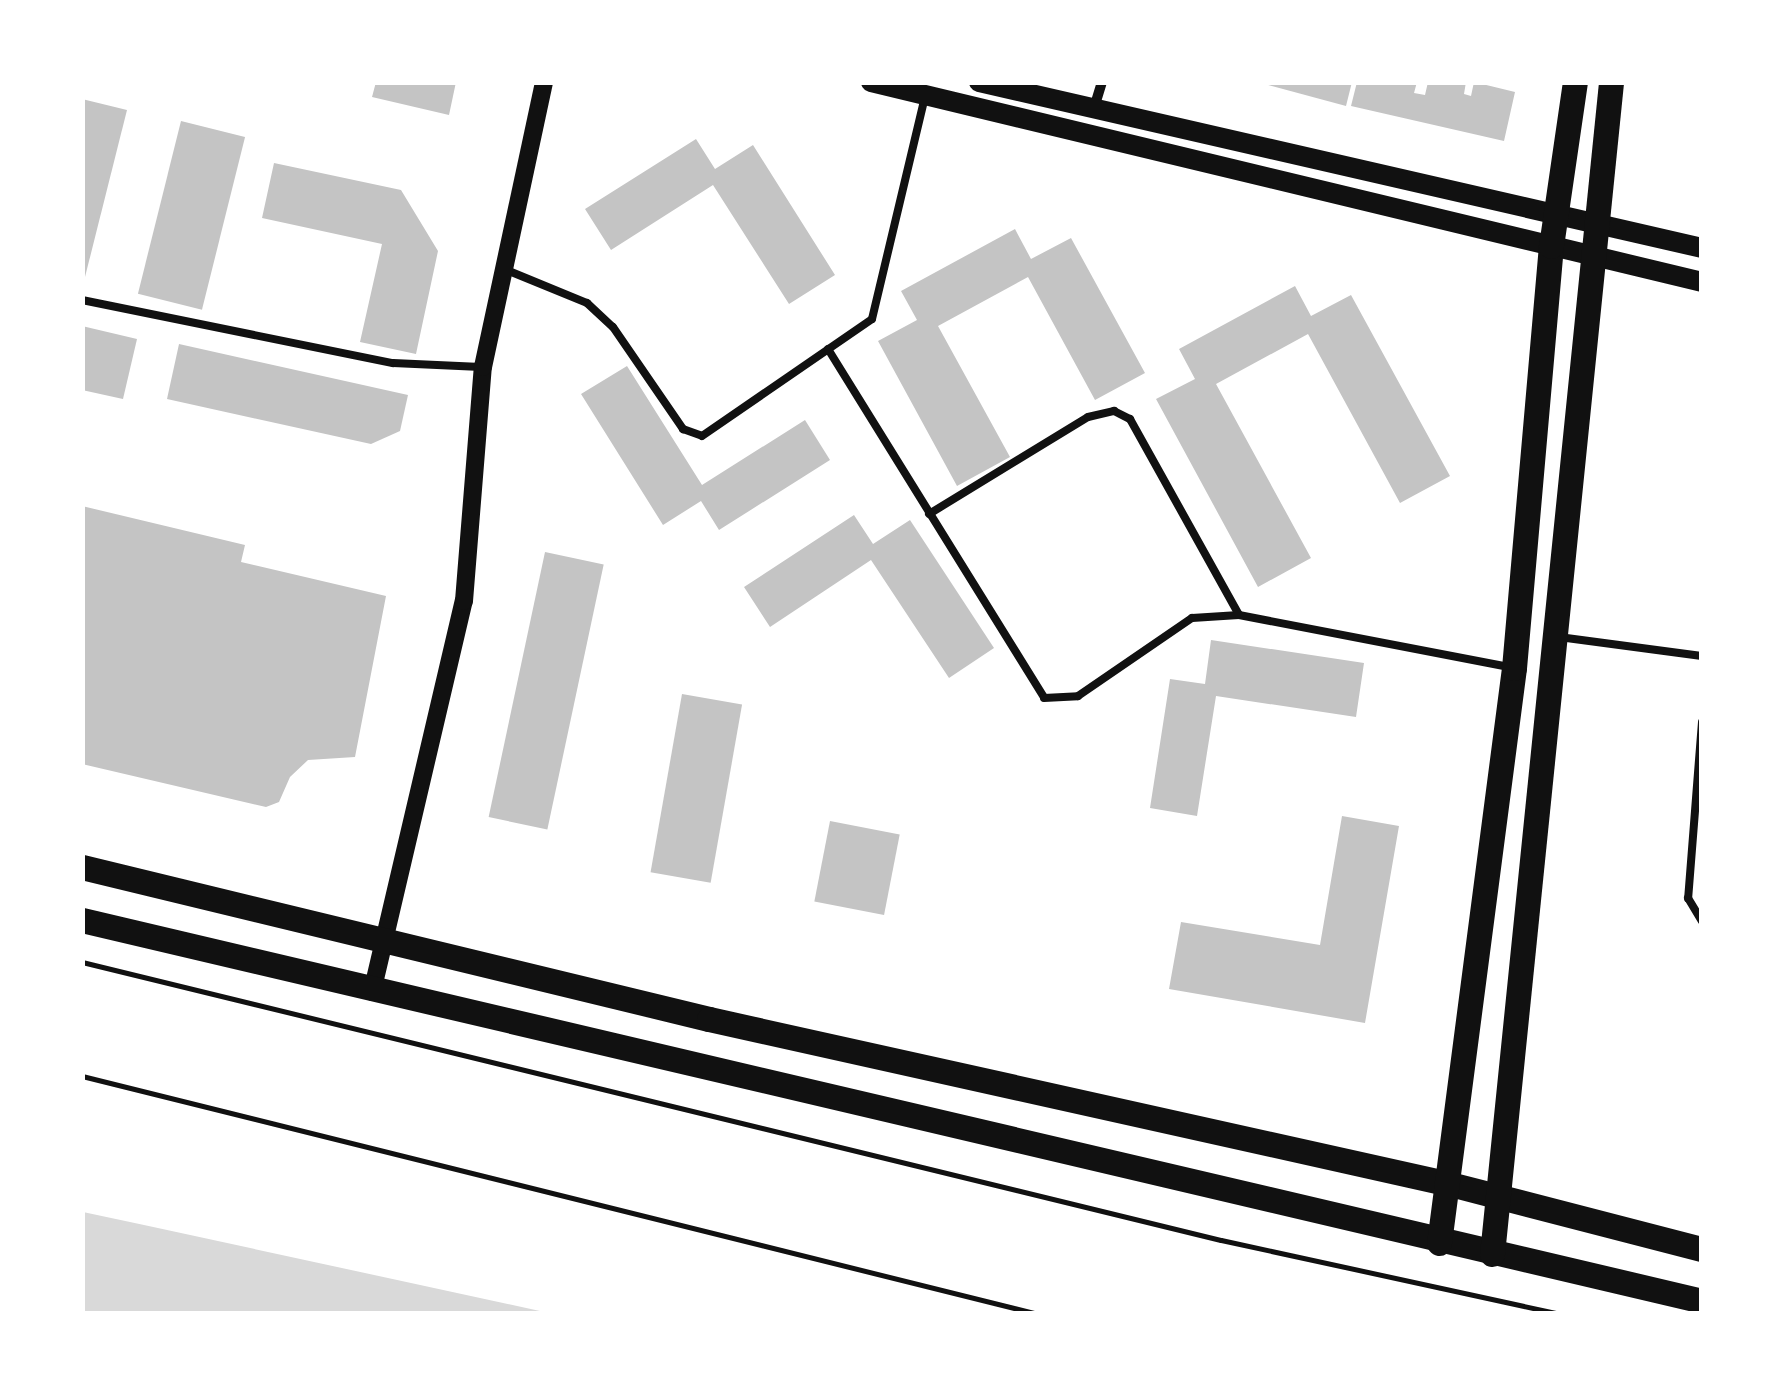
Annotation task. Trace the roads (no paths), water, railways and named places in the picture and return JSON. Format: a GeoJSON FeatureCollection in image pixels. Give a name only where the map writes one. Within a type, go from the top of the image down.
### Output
{"type":"FeatureCollection","features":[{"type":"Feature","properties":{"kind":"main road"},"geometry":{"type":"LineString","coordinates":[[870,82],[1702,282]]}},
{"type":"Feature","properties":{"kind":"main road"},"geometry":{"type":"LineString","coordinates":[[979,82],[1702,248]]}},
{"type":"Feature","properties":{"kind":"main road"},"geometry":{"type":"LineString","coordinates":[[1439,1243],[1450,1184],[1514,668],[1551,246],[1575,82]]}},
{"type":"Feature","properties":{"kind":"main road"},"geometry":{"type":"LineString","coordinates":[[1492,1254],[1588,257],[1611,82]]}},
{"type":"Feature","properties":{"kind":"main road"},"geometry":{"type":"LineString","coordinates":[[82,867],[384,942],[1450,1184],[1702,1250]]}},
{"type":"Feature","properties":{"kind":"main road"},"geometry":{"type":"LineString","coordinates":[[82,920],[1439,1243],[1702,1301]]}},
{"type":"Feature","properties":{"kind":"street"},"geometry":{"type":"LineString","coordinates":[[372,992],[464,601],[483,367],[544,82]]}},
{"type":"Feature","properties":{"kind":"street"},"geometry":{"type":"LineString","coordinates":[[1094,109],[1102,82]]}},
{"type":"Feature","properties":{"kind":"lane"},"geometry":{"type":"LineString","coordinates":[[504,269],[588,303],[613,327],[683,428],[702,436],[872,319],[925,96]]}},
{"type":"Feature","properties":{"kind":"lane"},"geometry":{"type":"LineString","coordinates":[[82,300],[393,363],[483,367]]}},
{"type":"Feature","properties":{"kind":"lane"},"geometry":{"type":"LineString","coordinates":[[828,349],[1044,698],[1078,696],[1192,618],[1238,615],[1514,668]]}},
{"type":"Feature","properties":{"kind":"lane"},"geometry":{"type":"LineString","coordinates":[[929,514],[1088,416],[1114,412],[1130,419],[1238,615]]}},
{"type":"Feature","properties":{"kind":"lane"},"geometry":{"type":"LineString","coordinates":[[1554,636],[1702,656]]}},
{"type":"Feature","properties":{"kind":"lane"},"geometry":{"type":"LineString","coordinates":[[1702,722],[1688,898],[1702,921]]}}]}
